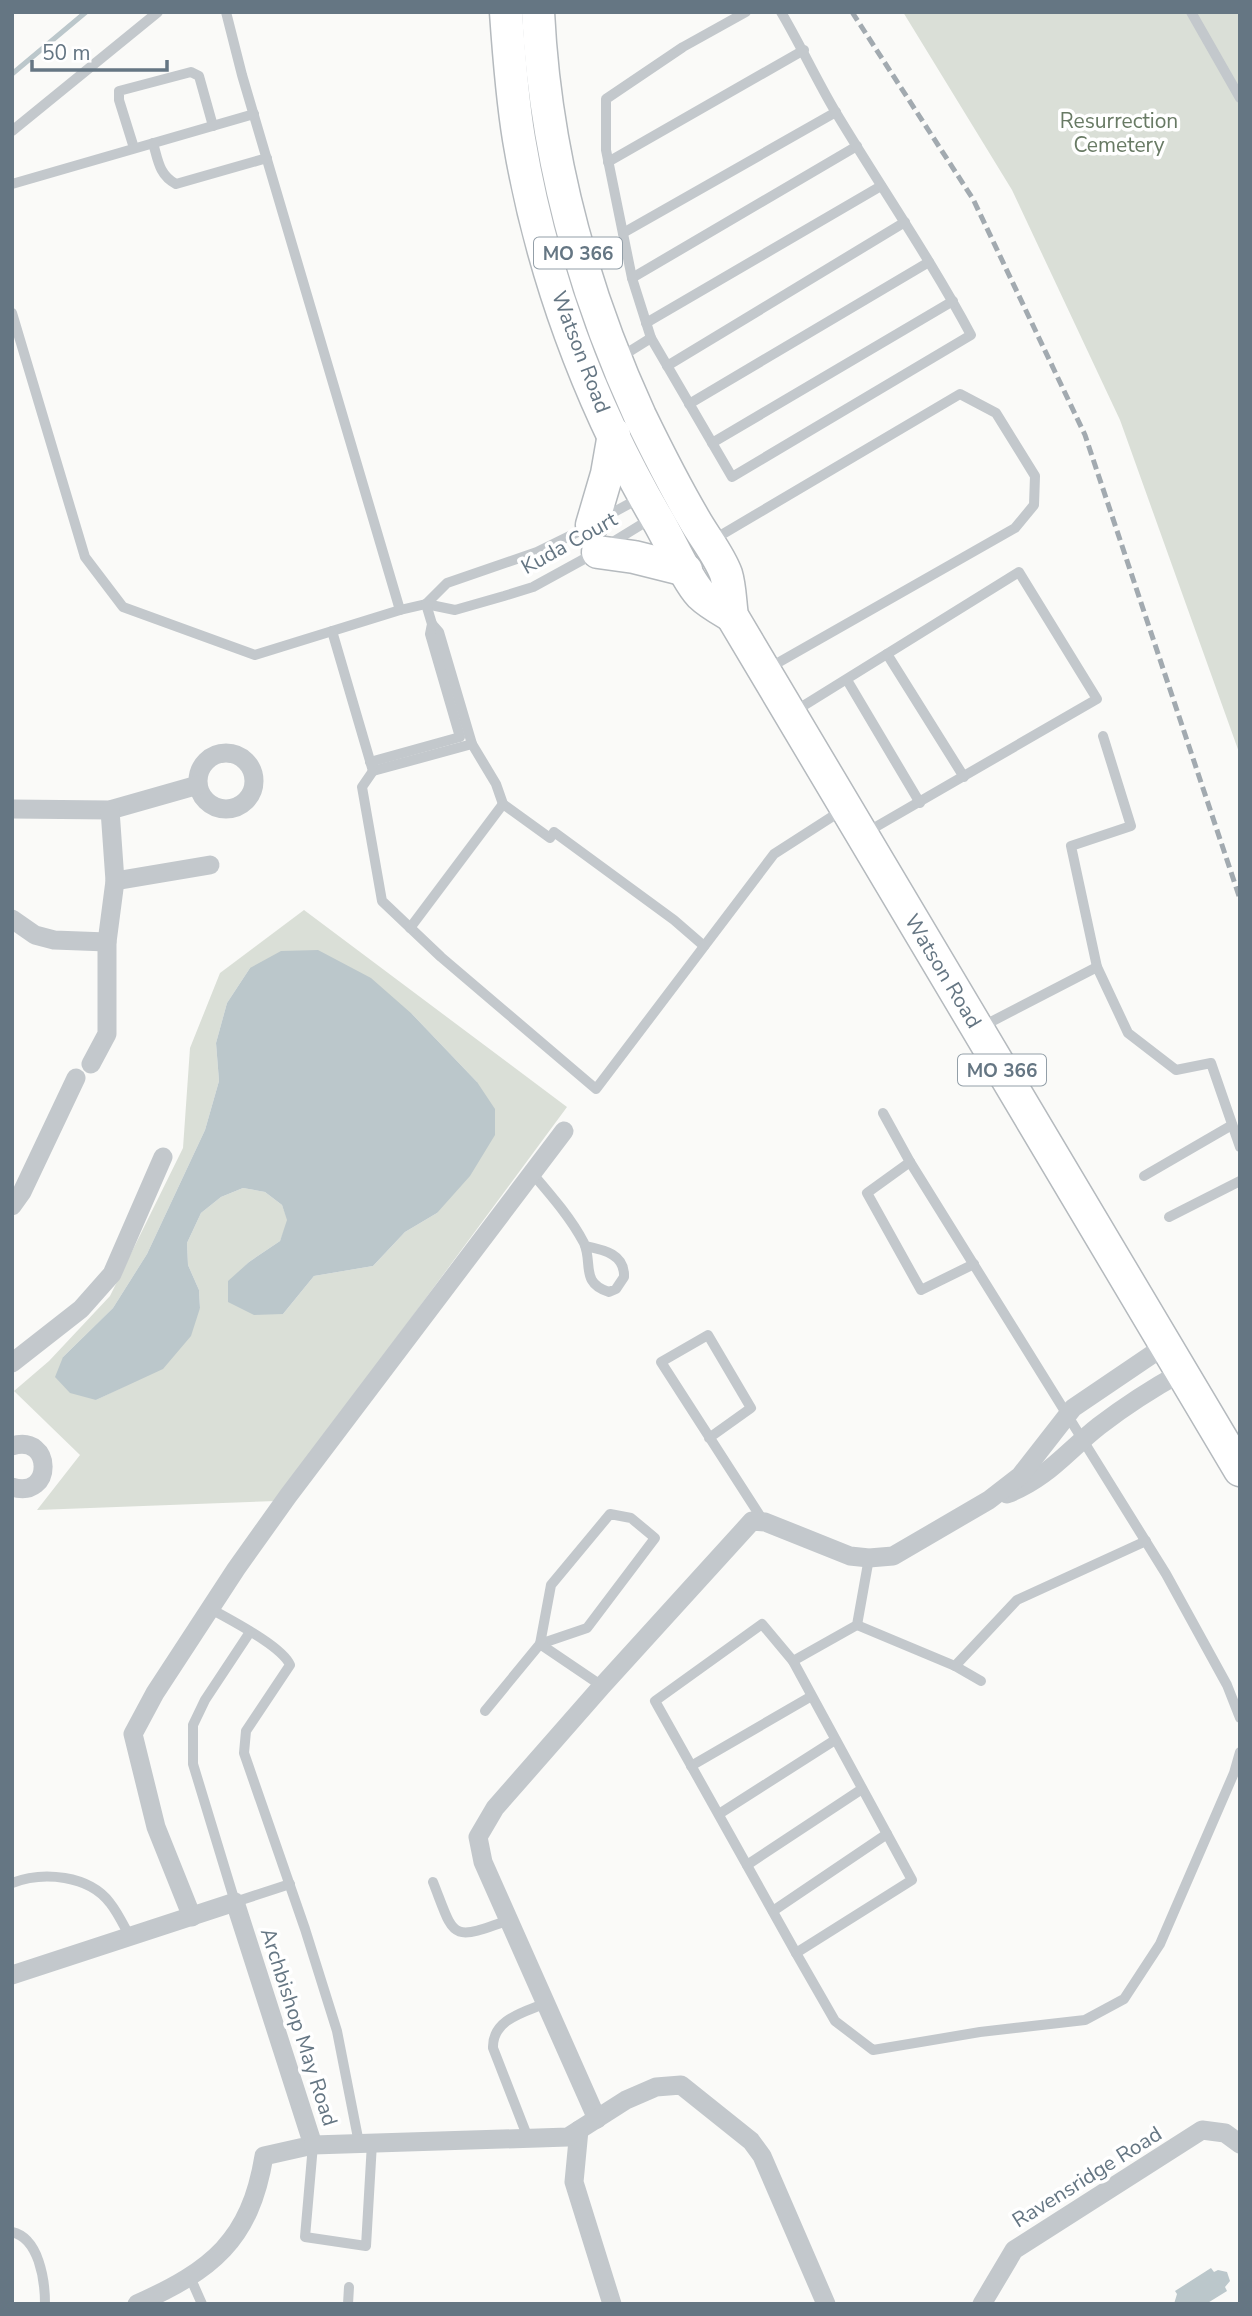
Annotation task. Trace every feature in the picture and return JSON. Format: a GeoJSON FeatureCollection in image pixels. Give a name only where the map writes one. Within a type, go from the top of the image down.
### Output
{"type":"FeatureCollection","features":[{"type":"Feature","properties":{"kind":"main road","name":"Watson Road"},"geometry":{"type":"LineString","coordinates":[[506,12],[510,74],[532,204],[568,325],[614,434],[663,497],[708,543],[726,574],[732,616],[1240,1470]]}},
{"type":"Feature","properties":{"kind":"main road","name":"Watson Road"},"geometry":{"type":"LineString","coordinates":[[538,12],[545,89],[559,181],[584,273],[686,570],[701,595],[732,616]]}},
{"type":"Feature","properties":{"kind":"main road"},"geometry":{"type":"LineString","coordinates":[[614,434],[595,538],[634,557],[686,570]]}},
{"type":"Feature","properties":{"kind":"street"},"geometry":{"type":"LineString","coordinates":[[12,809],[110,810],[198,785]]}},
{"type":"Feature","properties":{"kind":"street"},"geometry":{"type":"LineString","coordinates":[[90,1064],[107,1034],[107,942],[115,881],[110,810]]}},
{"type":"Feature","properties":{"kind":"street"},"geometry":{"type":"LineString","coordinates":[[115,881],[210,865]]}},
{"type":"Feature","properties":{"kind":"street"},"geometry":{"type":"LineString","coordinates":[[12,919],[35,935],[54,940],[107,942]]}},
{"type":"Feature","properties":{"kind":"street"},"geometry":{"type":"LineString","coordinates":[[12,1206],[22,1192],[76,1078]]}},
{"type":"Feature","properties":{"kind":"street"},"geometry":{"type":"LineString","coordinates":[[192,1917],[156,1827],[133,1734],[155,1693],[288,1496],[564,1130]]}},
{"type":"Feature","properties":{"kind":"street"},"geometry":{"type":"LineString","coordinates":[[12,1363],[81,1309],[111,1274],[163,1157]]}},
{"type":"Feature","properties":{"kind":"street"},"geometry":{"type":"LineString","coordinates":[[597,2119],[482,1862],[478,1837],[495,1808],[752,1521],[765,1522],[850,1556],[893,1556],[989,1500],[1020,1476],[1073,1408],[1174,1358]]}},
{"type":"Feature","properties":{"kind":"street"},"geometry":{"type":"LineString","coordinates":[[989,1500],[1029,1485],[1147,1392],[1174,1358]]}},
{"type":"Feature","properties":{"kind":"street"},"geometry":{"type":"LineString","coordinates":[[12,1446],[32,1446],[42,1457],[44,1465],[36,1484],[22,1490],[12,1487]]}},
{"type":"Feature","properties":{"kind":"street"},"geometry":{"type":"LineString","coordinates":[[12,1975],[235,1902]]}},
{"type":"Feature","properties":{"kind":"street","name":"Archbishop May Road"},"geometry":{"type":"LineString","coordinates":[[137,2304],[190,2277],[220,2253],[249,2213],[259,2185],[264,2156],[313,2145],[235,1902]]}},
{"type":"Feature","properties":{"kind":"street"},"geometry":{"type":"LineString","coordinates":[[313,2145],[568,2137],[626,2100],[656,2087],[681,2085],[751,2140],[762,2156],[826,2304]]}},
{"type":"Feature","properties":{"kind":"street"},"geometry":{"type":"LineString","coordinates":[[579,2130],[573,2182],[612,2304]]}},
{"type":"Feature","properties":{"kind":"street","name":"Ravensridge Road"},"geometry":{"type":"LineString","coordinates":[[982,2304],[1014,2250],[1202,2130],[1225,2133],[1240,2144]]}},
{"type":"Feature","properties":{"kind":"lane"},"geometry":{"type":"LineString","coordinates":[[12,131],[158,12]]}},
{"type":"Feature","properties":{"kind":"lane"},"geometry":{"type":"LineString","coordinates":[[226,12],[400,610]]}},
{"type":"Feature","properties":{"kind":"lane"},"geometry":{"type":"LineString","coordinates":[[746,12],[683,47],[606,99],[608,162],[632,278],[646,323],[651,338],[732,477],[971,335],[953,301],[836,112],[781,12]]}},
{"type":"Feature","properties":{"kind":"lane"},"geometry":{"type":"LineString","coordinates":[[1191,12],[1240,98]]}},
{"type":"Feature","properties":{"kind":"lane"},"geometry":{"type":"LineString","coordinates":[[608,162],[804,50]]}},
{"type":"Feature","properties":{"kind":"lane"},"geometry":{"type":"LineString","coordinates":[[134,148],[118,100],[119,92],[191,72],[199,76],[213,125]]}},
{"type":"Feature","properties":{"kind":"lane"},"geometry":{"type":"LineString","coordinates":[[623,233],[836,112]]}},
{"type":"Feature","properties":{"kind":"lane"},"geometry":{"type":"LineString","coordinates":[[12,184],[254,114]]}},
{"type":"Feature","properties":{"kind":"lane"},"geometry":{"type":"LineString","coordinates":[[153,142],[161,171],[176,184],[267,158]]}},
{"type":"Feature","properties":{"kind":"lane"},"geometry":{"type":"LineString","coordinates":[[632,278],[857,146]]}},
{"type":"Feature","properties":{"kind":"lane"},"geometry":{"type":"LineString","coordinates":[[646,323],[881,186]]}},
{"type":"Feature","properties":{"kind":"lane"},"geometry":{"type":"LineString","coordinates":[[667,366],[905,222]]}},
{"type":"Feature","properties":{"kind":"lane"},"geometry":{"type":"LineString","coordinates":[[689,404],[929,262]]}},
{"type":"Feature","properties":{"kind":"lane"},"geometry":{"type":"LineString","coordinates":[[712,443],[953,301]]}},
{"type":"Feature","properties":{"kind":"lane","name":"Kuda Court"},"geometry":{"type":"LineString","coordinates":[[12,313],[85,557],[123,607],[255,655],[400,610],[426,604],[455,610],[533,587],[595,538],[663,497]]}},
{"type":"Feature","properties":{"kind":"lane"},"geometry":{"type":"LineString","coordinates":[[615,360],[651,338]]}},
{"type":"Feature","properties":{"kind":"lane"},"geometry":{"type":"LineString","coordinates":[[708,543],[960,394],[996,413],[1035,475],[1034,505],[1015,528],[764,671]]}},
{"type":"Feature","properties":{"kind":"lane","name":"Kuda Court"},"geometry":{"type":"LineString","coordinates":[[426,604],[447,583],[537,552],[595,538],[663,497]]}},
{"type":"Feature","properties":{"kind":"lane"},"geometry":{"type":"LineString","coordinates":[[332,631],[372,767],[362,787],[383,901],[441,957],[596,1089],[774,854],[853,822],[920,803],[1097,699],[1019,572],[790,715]]}},
{"type":"Feature","properties":{"kind":"lane"},"geometry":{"type":"LineString","coordinates":[[426,604],[432,624],[439,632],[472,744],[496,784],[503,804],[551,838],[554,832],[674,920],[704,946]]}},
{"type":"Feature","properties":{"kind":"lane"},"geometry":{"type":"LineString","coordinates":[[372,767],[460,737],[430,634],[432,624]]}},
{"type":"Feature","properties":{"kind":"lane"},"geometry":{"type":"LineString","coordinates":[[887,654],[964,777]]}},
{"type":"Feature","properties":{"kind":"lane"},"geometry":{"type":"LineString","coordinates":[[847,680],[920,803]]}},
{"type":"Feature","properties":{"kind":"lane"},"geometry":{"type":"LineString","coordinates":[[1103,736],[1131,825],[1071,846],[1097,967],[1128,1033],[1176,1070],[1211,1063],[1240,1147]]}},
{"type":"Feature","properties":{"kind":"lane"},"geometry":{"type":"LineString","coordinates":[[372,767],[472,744]]}},
{"type":"Feature","properties":{"kind":"lane"},"geometry":{"type":"LineString","coordinates":[[410,928],[503,804]]}},
{"type":"Feature","properties":{"kind":"lane"},"geometry":{"type":"LineString","coordinates":[[977,1028],[1097,967]]}},
{"type":"Feature","properties":{"kind":"lane"},"geometry":{"type":"LineString","coordinates":[[883,1113],[910,1162],[1146,1541],[1227,1685],[1240,1718]]}},
{"type":"Feature","properties":{"kind":"lane"},"geometry":{"type":"LineString","coordinates":[[1144,1176],[1232,1125]]}},
{"type":"Feature","properties":{"kind":"lane"},"geometry":{"type":"LineString","coordinates":[[910,1162],[867,1193],[921,1290],[974,1264]]}},
{"type":"Feature","properties":{"kind":"lane"},"geometry":{"type":"LineString","coordinates":[[532,1173],[585,1246],[590,1275],[595,1284],[609,1292],[616,1289],[624,1277],[621,1262],[611,1253],[585,1246]]}},
{"type":"Feature","properties":{"kind":"lane"},"geometry":{"type":"LineString","coordinates":[[1168,1217],[1240,1181]]}},
{"type":"Feature","properties":{"kind":"lane"},"geometry":{"type":"LineString","coordinates":[[709,1438],[751,1408],[708,1335],[661,1362],[709,1438],[765,1522]]}},
{"type":"Feature","properties":{"kind":"lane"},"geometry":{"type":"LineString","coordinates":[[485,1711],[540,1644],[551,1585],[610,1514],[631,1518],[655,1538],[587,1628],[540,1644]]}},
{"type":"Feature","properties":{"kind":"lane"},"geometry":{"type":"LineString","coordinates":[[955,1666],[1017,1600],[1146,1541]]}},
{"type":"Feature","properties":{"kind":"lane"},"geometry":{"type":"LineString","coordinates":[[857,1625],[869,1558]]}},
{"type":"Feature","properties":{"kind":"lane"},"geometry":{"type":"LineString","coordinates":[[211,1609],[287,1658],[290,1665],[246,1731],[243,1753],[290,1884],[337,2031],[365,2143],[366,2246],[304,2237],[313,2145]]}},
{"type":"Feature","properties":{"kind":"lane"},"geometry":{"type":"LineString","coordinates":[[796,1953],[912,1880],[810,1697],[793,1661],[762,1625],[655,1701],[796,1953],[835,2021],[873,2050],[980,2032],[1085,2020],[1124,1999],[1160,1944],[1234,1773],[1240,1752]]}},
{"type":"Feature","properties":{"kind":"lane"},"geometry":{"type":"LineString","coordinates":[[857,1625],[955,1666],[981,1681]]}},
{"type":"Feature","properties":{"kind":"lane"},"geometry":{"type":"LineString","coordinates":[[793,1661],[857,1625]]}},
{"type":"Feature","properties":{"kind":"lane"},"geometry":{"type":"LineString","coordinates":[[250,1632],[205,1700],[193,1725],[193,1763],[235,1902],[290,1884]]}},
{"type":"Feature","properties":{"kind":"lane"},"geometry":{"type":"LineString","coordinates":[[540,1644],[602,1686]]}},
{"type":"Feature","properties":{"kind":"lane"},"geometry":{"type":"LineString","coordinates":[[691,1766],[810,1697]]}},
{"type":"Feature","properties":{"kind":"lane"},"geometry":{"type":"LineString","coordinates":[[719,1814],[835,1740]]}},
{"type":"Feature","properties":{"kind":"lane"},"geometry":{"type":"LineString","coordinates":[[747,1865],[862,1789]]}},
{"type":"Feature","properties":{"kind":"lane"},"geometry":{"type":"LineString","coordinates":[[773,1911],[887,1834]]}},
{"type":"Feature","properties":{"kind":"lane"},"geometry":{"type":"LineString","coordinates":[[12,1883],[33,1877],[53,1876],[94,1888],[109,1901],[130,1937]]}},
{"type":"Feature","properties":{"kind":"lane"},"geometry":{"type":"LineString","coordinates":[[433,1882],[451,1926],[458,1932],[473,1933],[509,1920]]}},
{"type":"Feature","properties":{"kind":"lane"},"geometry":{"type":"LineString","coordinates":[[528,2138],[492,2040],[506,2020],[546,2003]]}},
{"type":"Feature","properties":{"kind":"lane"},"geometry":{"type":"LineString","coordinates":[[12,2232],[26,2237],[35,2253],[45,2290],[45,2304]]}},
{"type":"Feature","properties":{"kind":"lane"},"geometry":{"type":"LineString","coordinates":[[190,2277],[202,2304]]}},
{"type":"Feature","properties":{"kind":"lane"},"geometry":{"type":"LineString","coordinates":[[348,2304],[349,2287]]}},
{"type":"Feature","properties":{"kind":"green space","name":"Resurrection Cemetery"},"geometry":{"type":"Polygon","coordinates":[[[903,12],[1240,12],[1240,755],[1120,420],[1012,190],[903,12]]]}},
{"type":"Feature","properties":{"kind":"green space"},"geometry":{"type":"Polygon","coordinates":[[[304,910],[567,1107],[276,1501],[37,1510],[80,1455],[14,1391],[49,1361],[110,1296],[183,1148],[190,1048],[220,973],[304,910]],[[250,968],[227,1003],[216,1043],[219,1081],[205,1130],[147,1254],[113,1308],[63,1357],[96,1400],[125,1386],[200,1308],[199,1290],[188,1265],[187,1243],[201,1213],[221,1197],[243,1188],[265,1192],[282,1205],[288,1221],[280,1241],[249,1262],[228,1282],[283,1314],[314,1276],[373,1266],[405,1232],[437,1213],[477,1082],[412,1014],[250,968]]]}},
{"type":"Feature","properties":{"kind":"shaded area"},"geometry":{"type":"Polygon","coordinates":[[[318,950],[371,978],[412,1014],[477,1082],[495,1109],[495,1135],[470,1176],[437,1213],[405,1232],[373,1266],[314,1276],[283,1314],[254,1315],[228,1302],[228,1281],[249,1262],[280,1241],[287,1220],[282,1205],[265,1192],[243,1188],[221,1197],[201,1213],[187,1243],[188,1265],[199,1290],[200,1308],[191,1336],[163,1369],[96,1400],[70,1393],[55,1377],[63,1357],[113,1308],[147,1254],[205,1130],[219,1081],[216,1043],[227,1003],[250,968],[281,951],[318,950]]]}},
{"type":"Feature","properties":{"kind":"shaded area"},"geometry":{"type":"Polygon","coordinates":[[[1211,2268],[1214,2272],[1227,2272],[1230,2281],[1225,2287],[1227,2291],[1206,2304],[1174,2304],[1177,2294],[1175,2291],[1211,2268]]]}},
{"type":"Feature","properties":{"kind":"waterway"},"geometry":{"type":"LineString","coordinates":[[12,74],[86,12]]}},
{"type":"Feature","properties":{"kind":"railway"},"geometry":{"type":"LineString","coordinates":[[852,12],[973,199],[1085,435],[1240,899]]}}]}
